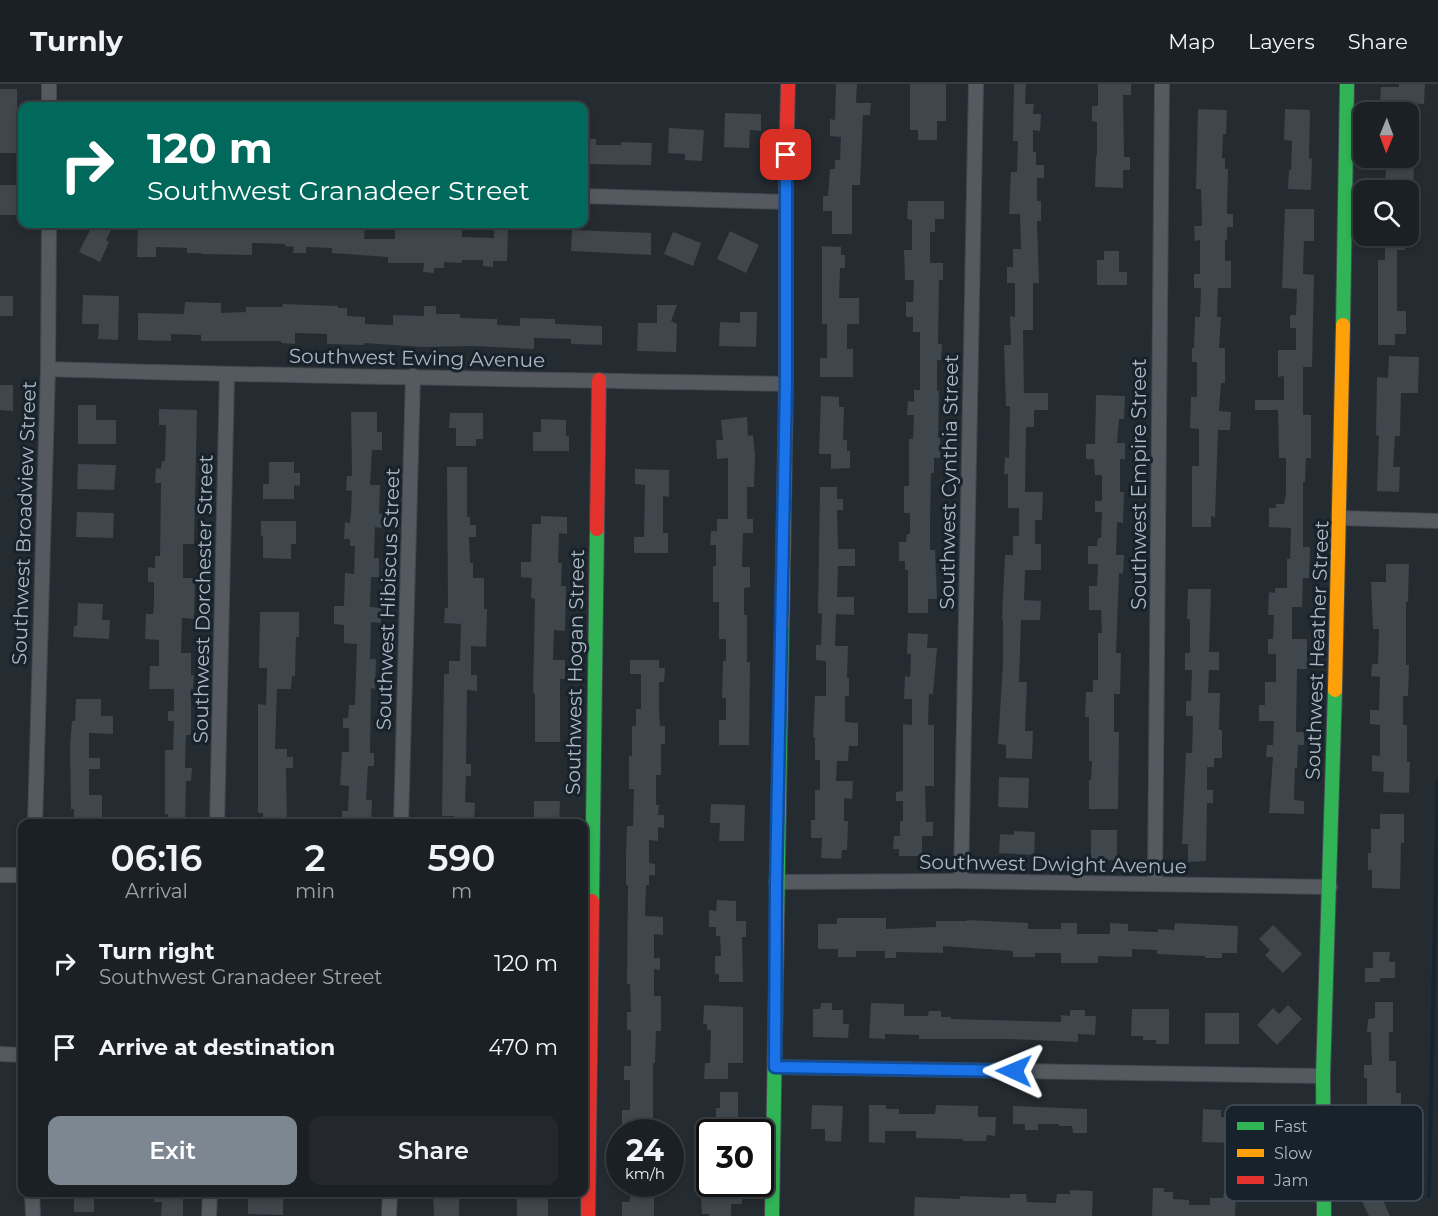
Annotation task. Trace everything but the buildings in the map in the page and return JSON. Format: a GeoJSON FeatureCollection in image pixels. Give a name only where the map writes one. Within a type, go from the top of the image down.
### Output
{"type":"FeatureCollection","features":[{"type":"Feature","properties":{"kind":"street"},"geometry":{"type":"LineString","coordinates":[[49,84],[49,102]]}},
{"type":"Feature","properties":{"kind":"street"},"geometry":{"type":"LineString","coordinates":[[772,1216],[786,384],[785,202],[788,84]]}},
{"type":"Feature","properties":{"kind":"street","name":"Southwest Cynthia Street"},"geometry":{"type":"LineString","coordinates":[[961,881],[976,84]]}},
{"type":"Feature","properties":{"kind":"street","name":"Southwest Empire Street"},"geometry":{"type":"LineString","coordinates":[[1155,884],[1162,84]]}},
{"type":"Feature","properties":{"kind":"street","name":"Southwest Heather Street"},"geometry":{"type":"LineString","coordinates":[[1323,1105],[1340,519],[1347,84]]}},
{"type":"Feature","properties":{"kind":"street"},"geometry":{"type":"LineString","coordinates":[[588,196],[785,202]]}},
{"type":"Feature","properties":{"kind":"street","name":"Southwest Broadview Street"},"geometry":{"type":"LineString","coordinates":[[35,819],[48,369],[49,228]]}},
{"type":"Feature","properties":{"kind":"street","name":"Southwest Ewing Avenue"},"geometry":{"type":"LineString","coordinates":[[48,369],[227,375],[414,376],[786,384]]}},
{"type":"Feature","properties":{"kind":"street","name":"Southwest Dorchester Street"},"geometry":{"type":"LineString","coordinates":[[218,819],[227,375]]}},
{"type":"Feature","properties":{"kind":"street","name":"Southwest Hibiscus Street"},"geometry":{"type":"LineString","coordinates":[[401,819],[414,376]]}},
{"type":"Feature","properties":{"kind":"street","name":"Southwest Hogan Street"},"geometry":{"type":"LineString","coordinates":[[588,1216],[599,380]]}},
{"type":"Feature","properties":{"kind":"street"},"geometry":{"type":"LineString","coordinates":[[1340,519],[1438,521]]}},
{"type":"Feature","properties":{"kind":"street"},"geometry":{"type":"LineString","coordinates":[[0,874],[18,875]]}},
{"type":"Feature","properties":{"kind":"street","name":"Southwest Dwight Avenue"},"geometry":{"type":"LineString","coordinates":[[776,882],[961,881],[1330,887]]}},
{"type":"Feature","properties":{"kind":"street"},"geometry":{"type":"LineString","coordinates":[[0,1054],[18,1055]]}},
{"type":"Feature","properties":{"kind":"street"},"geometry":{"type":"LineString","coordinates":[[775,1067],[1323,1077]]}},
{"type":"Feature","properties":{"kind":"street"},"geometry":{"type":"LineString","coordinates":[[32,1197],[33,1216]]}},
{"type":"Feature","properties":{"kind":"street"},"geometry":{"type":"LineString","coordinates":[[209,1216],[210,1197]]}},
{"type":"Feature","properties":{"kind":"street"},"geometry":{"type":"LineString","coordinates":[[389,1216],[390,1197]]}},
{"type":"Feature","properties":{"kind":"street","name":"Southwest Heather Street"},"geometry":{"type":"LineString","coordinates":[[1324,1201],[1324,1216]]}},
{"type":"Feature","properties":{"kind":"waterway"},"geometry":{"type":"LineString","coordinates":[[1429,1196],[1438,780]]}},
{"type":"Feature","properties":{"kind":"traffic: fast"},"geometry":{"type":"LineString","coordinates":[[1343,325],[1347,84]]}},
{"type":"Feature","properties":{"kind":"traffic: fast"},"geometry":{"type":"LineString","coordinates":[[592,901],[597,529]]}},
{"type":"Feature","properties":{"kind":"traffic: fast"},"geometry":{"type":"LineString","coordinates":[[772,1216],[782,625]]}},
{"type":"Feature","properties":{"kind":"traffic: fast"},"geometry":{"type":"LineString","coordinates":[[1323,1105],[1335,690]]}},
{"type":"Feature","properties":{"kind":"traffic: fast"},"geometry":{"type":"LineString","coordinates":[[1324,1201],[1324,1216]]}},
{"type":"Feature","properties":{"kind":"traffic: slow"},"geometry":{"type":"LineString","coordinates":[[782,625],[786,384],[786,172]]}},
{"type":"Feature","properties":{"kind":"traffic: slow"},"geometry":{"type":"LineString","coordinates":[[1335,690],[1343,325]]}},
{"type":"Feature","properties":{"kind":"traffic: jam"},"geometry":{"type":"LineString","coordinates":[[786,172],[788,84]]}},
{"type":"Feature","properties":{"kind":"traffic: jam"},"geometry":{"type":"LineString","coordinates":[[597,529],[599,380]]}},
{"type":"Feature","properties":{"kind":"traffic: jam"},"geometry":{"type":"LineString","coordinates":[[588,1216],[592,901]]}},
{"type":"Feature","properties":{"kind":"route"},"geometry":{"type":"LineString","coordinates":[[786,155],[786,384],[776,882],[775,1067],[1014,1071]]}}]}
